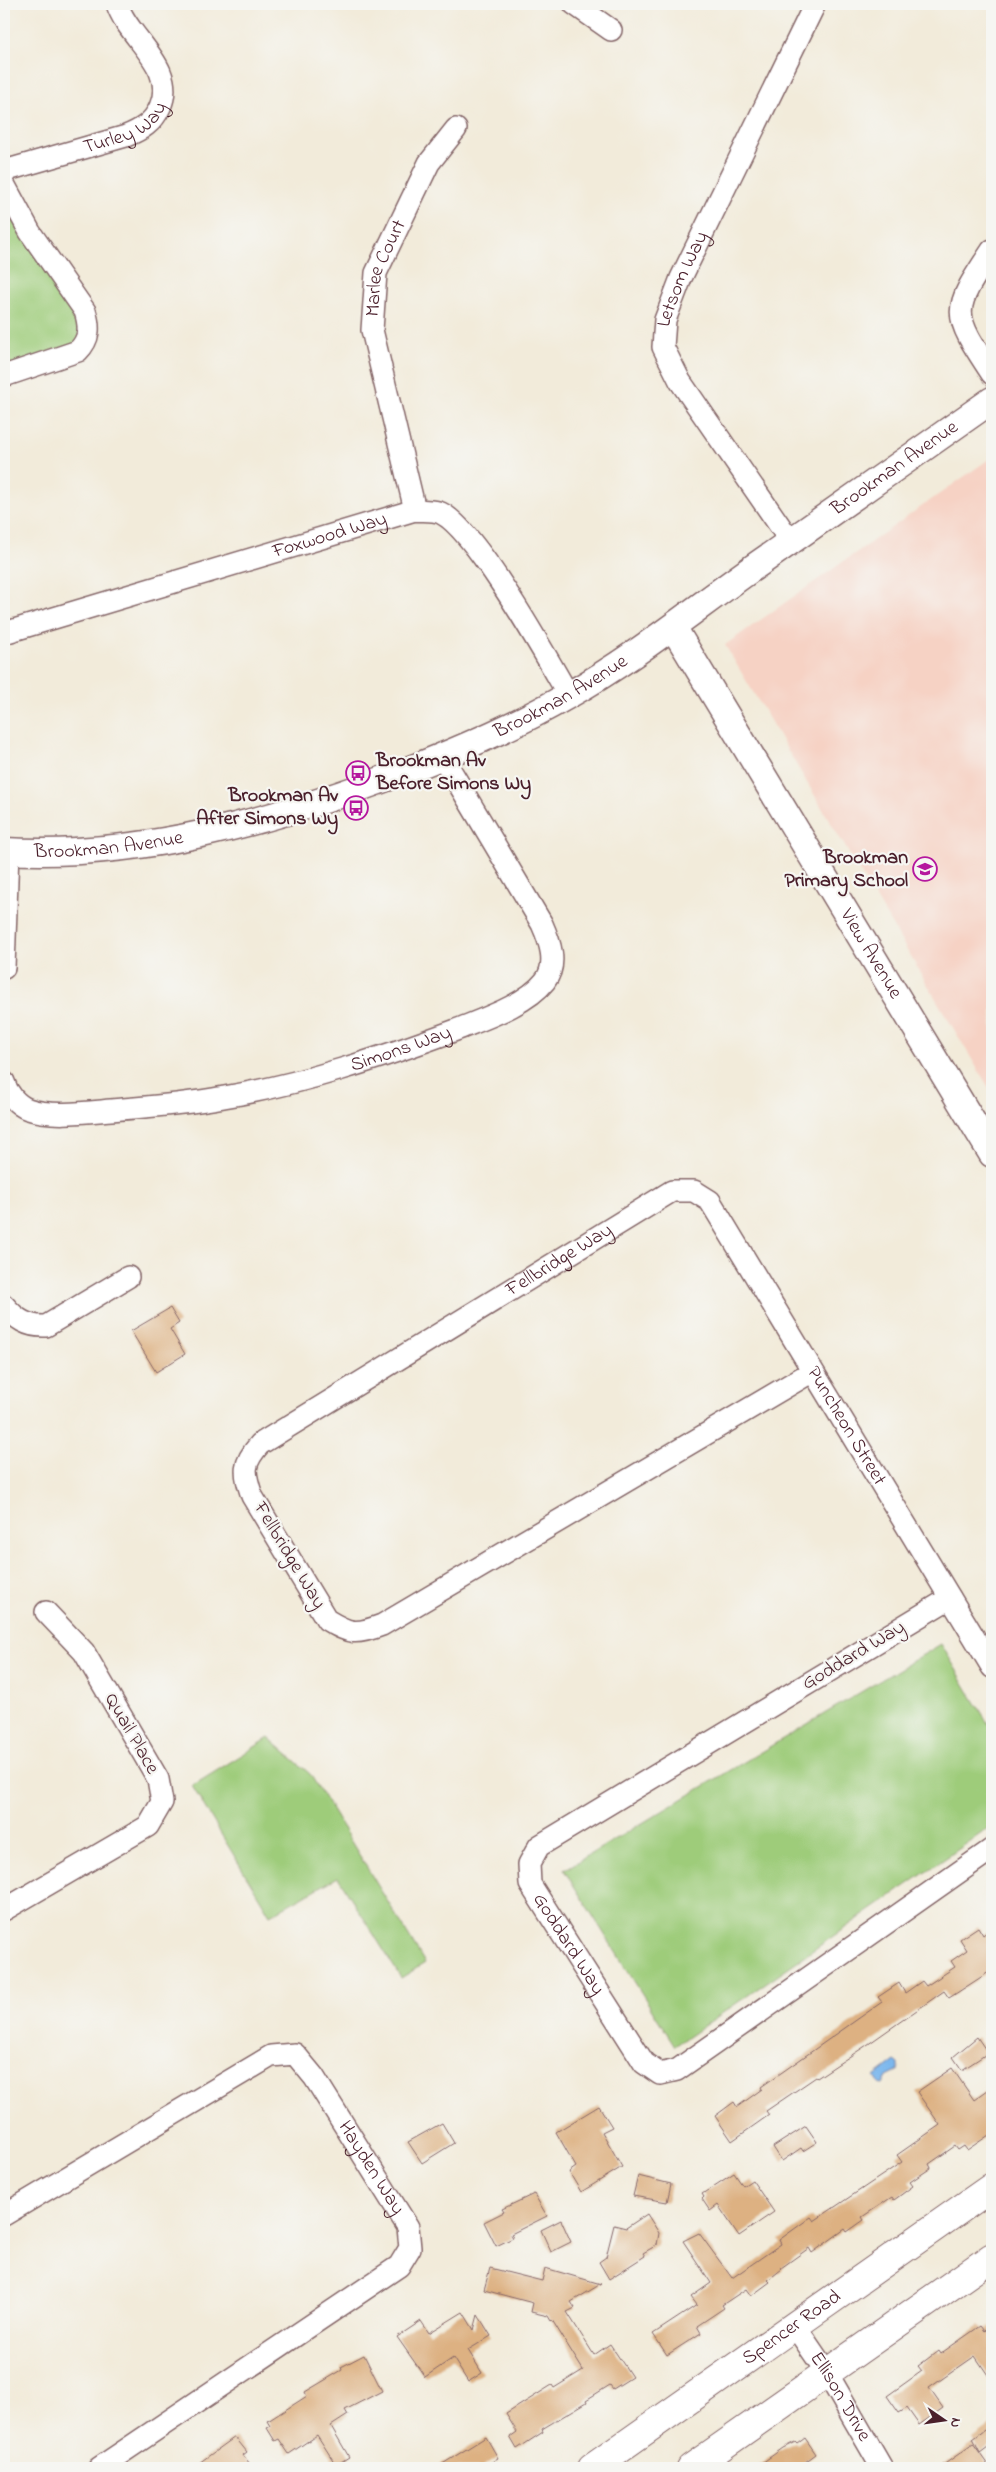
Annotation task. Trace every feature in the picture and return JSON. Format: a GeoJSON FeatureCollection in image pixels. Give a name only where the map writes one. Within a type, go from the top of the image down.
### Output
{"type":"FeatureCollection","features":[{"type":"Feature","properties":{"kind":"main road","name":"Spencer Road"},"geometry":{"type":"LineString","coordinates":[[592,2468],[992,2187]]}},
{"type":"Feature","properties":{"kind":"main road"},"geometry":{"type":"LineString","coordinates":[[691,2468],[992,2257]]}},
{"type":"Feature","properties":{"kind":"street","name":"Turley Way"},"geometry":{"type":"LineString","coordinates":[[4,171],[126,136],[144,128],[158,113],[164,97],[163,81],[158,67],[117,4]]}},
{"type":"Feature","properties":{"kind":"street"},"geometry":{"type":"LineString","coordinates":[[574,4],[611,30]]}},
{"type":"Feature","properties":{"kind":"street","name":"Letsom Way"},"geometry":{"type":"LineString","coordinates":[[791,542],[680,381],[663,347],[665,320],[681,278],[815,4]]}},
{"type":"Feature","properties":{"kind":"street","name":"Marlee Court"},"geometry":{"type":"LineString","coordinates":[[415,510],[372,330],[376,273],[429,163],[456,129]]}},
{"type":"Feature","properties":{"kind":"street"},"geometry":{"type":"LineString","coordinates":[[4,184],[39,246],[85,311],[88,323],[85,343],[78,350],[4,376]]}},
{"type":"Feature","properties":{"kind":"street"},"geometry":{"type":"LineString","coordinates":[[992,250],[966,290],[960,310],[965,333],[992,374]]}},
{"type":"Feature","properties":{"kind":"street","name":"Brookman Avenue"},"geometry":{"type":"LineString","coordinates":[[6,851],[108,848],[166,841],[220,830],[321,802],[442,756],[514,724],[569,696],[673,627],[992,400]]}},
{"type":"Feature","properties":{"kind":"street","name":"Foxwood Way"},"geometry":{"type":"LineString","coordinates":[[4,633],[415,510],[441,513],[465,534],[504,588],[569,696]]}},
{"type":"Feature","properties":{"kind":"street","name":"View Avenue"},"geometry":{"type":"LineString","coordinates":[[673,627],[992,1154]]}},
{"type":"Feature","properties":{"kind":"street","name":"Simons Way"},"geometry":{"type":"LineString","coordinates":[[4,1086],[15,1101],[28,1109],[46,1112],[91,1112],[165,1106],[225,1097],[309,1079],[396,1053],[491,1016],[530,994],[545,981],[552,963],[552,944],[442,756]]}},
{"type":"Feature","properties":{"kind":"street"},"geometry":{"type":"LineString","coordinates":[[4,968],[6,851]]}},
{"type":"Feature","properties":{"kind":"street","name":"Fellbridge Way"},"geometry":{"type":"LineString","coordinates":[[694,1191],[672,1191],[260,1444],[248,1457],[245,1475],[252,1496],[327,1620],[346,1632],[363,1633],[382,1625],[813,1372]]}},
{"type":"Feature","properties":{"kind":"street","name":"Puncheon Street"},"geometry":{"type":"LineString","coordinates":[[694,1191],[710,1201],[992,1667]]}},
{"type":"Feature","properties":{"kind":"street"},"geometry":{"type":"LineString","coordinates":[[4,1305],[22,1322],[34,1326],[46,1326],[128,1277]]}},
{"type":"Feature","properties":{"kind":"street","name":"Goddard Way"},"geometry":{"type":"LineString","coordinates":[[950,1598],[539,1846],[529,1864],[530,1884],[644,2064],[660,2074],[677,2070],[992,1849]]}},
{"type":"Feature","properties":{"kind":"street","name":"Quail Place"},"geometry":{"type":"LineString","coordinates":[[4,1910],[148,1826],[162,1802],[158,1779],[84,1652],[46,1612]]}},
{"type":"Feature","properties":{"kind":"street","name":"Hayden Way"},"geometry":{"type":"LineString","coordinates":[[4,2215],[271,2056],[295,2054],[314,2077],[408,2227],[410,2248],[399,2266],[99,2468]]}},
{"type":"Feature","properties":{"kind":"street","name":"Ellison Drive"},"geometry":{"type":"LineString","coordinates":[[795,2326],[827,2372],[882,2468]]}},
{"type":"Feature","properties":{"kind":"shaded area","name":"Brookman Primary School"},"geometry":{"type":"Polygon","coordinates":[[[992,457],[992,1093],[725,645],[992,457]]]}},
{"type":"Feature","properties":{"kind":"green space"},"geometry":{"type":"Polygon","coordinates":[[[4,205],[81,319],[79,343],[4,368],[4,205]]]}},
{"type":"Feature","properties":{"kind":"green space"},"geometry":{"type":"Polygon","coordinates":[[[941,1644],[992,1730],[992,1826],[675,2046],[564,1870],[941,1644]]]}},
{"type":"Feature","properties":{"kind":"green space"},"geometry":{"type":"Polygon","coordinates":[[[269,1738],[310,1774],[425,1963],[401,1978],[338,1877],[270,1915],[192,1786],[269,1738]]]}},
{"type":"Feature","properties":{"kind":"water"},"geometry":{"type":"Polygon","coordinates":[[[895,2061],[899,2064],[899,2070],[887,2076],[883,2084],[878,2083],[874,2077],[895,2061]]]}},
{"type":"Feature","properties":{"kind":"building"},"geometry":{"type":"Polygon","coordinates":[[[170,1308],[179,1323],[170,1329],[185,1354],[156,1372],[131,1331],[170,1308]]]}},
{"type":"Feature","properties":{"kind":"building"},"geometry":{"type":"Polygon","coordinates":[[[978,1927],[983,1935],[992,1928],[992,1970],[949,1998],[944,1991],[867,2045],[766,2111],[769,2115],[732,2141],[715,2116],[734,2102],[737,2107],[762,2089],[761,2087],[882,2002],[878,1997],[899,1983],[905,1993],[922,1981],[926,1986],[955,1967],[951,1961],[967,1950],[960,1939],[978,1927]]]}},
{"type":"Feature","properties":{"kind":"building"},"geometry":{"type":"Polygon","coordinates":[[[977,2037],[988,2053],[962,2070],[953,2057],[977,2037]]]}},
{"type":"Feature","properties":{"kind":"building"},"geometry":{"type":"Polygon","coordinates":[[[952,2068],[974,2100],[992,2087],[992,2133],[967,2150],[964,2146],[958,2150],[955,2146],[929,2164],[931,2168],[910,2182],[913,2186],[894,2200],[892,2197],[862,2217],[864,2220],[847,2232],[845,2229],[812,2253],[809,2248],[781,2268],[768,2280],[770,2282],[751,2296],[746,2289],[722,2305],[724,2308],[697,2326],[701,2333],[667,2355],[653,2334],[697,2305],[691,2297],[711,2283],[683,2241],[699,2233],[732,2278],[781,2244],[779,2240],[811,2217],[814,2221],[902,2162],[897,2155],[940,2125],[917,2092],[952,2068]]]}},
{"type":"Feature","properties":{"kind":"building"},"geometry":{"type":"Polygon","coordinates":[[[599,2106],[612,2127],[602,2132],[622,2167],[581,2192],[569,2172],[576,2167],[556,2132],[599,2106]]]}},
{"type":"Feature","properties":{"kind":"building"},"geometry":{"type":"Polygon","coordinates":[[[442,2123],[454,2143],[422,2163],[408,2142],[442,2123]]]}},
{"type":"Feature","properties":{"kind":"building"},"geometry":{"type":"Polygon","coordinates":[[[806,2126],[817,2142],[803,2151],[801,2148],[782,2161],[773,2147],[806,2126]]]}},
{"type":"Feature","properties":{"kind":"building"},"geometry":{"type":"Polygon","coordinates":[[[734,2173],[743,2186],[752,2180],[774,2212],[739,2236],[718,2205],[710,2211],[702,2199],[704,2197],[702,2194],[734,2173]]]}},
{"type":"Feature","properties":{"kind":"building"},"geometry":{"type":"Polygon","coordinates":[[[638,2176],[671,2184],[667,2202],[633,2196],[638,2176]]]}},
{"type":"Feature","properties":{"kind":"building"},"geometry":{"type":"Polygon","coordinates":[[[534,2194],[547,2216],[511,2234],[513,2238],[496,2246],[484,2222],[504,2212],[502,2209],[534,2194]]]}},
{"type":"Feature","properties":{"kind":"building"},"geometry":{"type":"Polygon","coordinates":[[[647,2214],[659,2233],[657,2245],[643,2253],[645,2256],[609,2279],[599,2262],[606,2257],[614,2225],[626,2228],[647,2214]]]}},
{"type":"Feature","properties":{"kind":"building"},"geometry":{"type":"Polygon","coordinates":[[[561,2220],[571,2242],[551,2252],[541,2230],[561,2220]]]}},
{"type":"Feature","properties":{"kind":"building"},"geometry":{"type":"Polygon","coordinates":[[[490,2268],[542,2281],[545,2268],[601,2284],[571,2302],[575,2308],[567,2312],[594,2355],[610,2344],[632,2377],[613,2389],[610,2385],[586,2400],[587,2402],[542,2429],[543,2432],[517,2449],[510,2437],[517,2432],[506,2414],[552,2385],[554,2388],[583,2370],[552,2320],[548,2316],[531,2312],[533,2303],[484,2290],[490,2268]]]}},
{"type":"Feature","properties":{"kind":"building"},"geometry":{"type":"Polygon","coordinates":[[[463,2312],[474,2330],[478,2315],[491,2336],[468,2350],[482,2373],[468,2382],[453,2358],[425,2377],[397,2337],[421,2321],[429,2333],[463,2312]]]}},
{"type":"Feature","properties":{"kind":"building"},"geometry":{"type":"Polygon","coordinates":[[[992,2325],[992,2381],[975,2356],[929,2388],[943,2408],[919,2425],[907,2408],[899,2413],[887,2396],[922,2371],[918,2366],[938,2351],[940,2354],[980,2326],[984,2331],[992,2325]]]}},
{"type":"Feature","properties":{"kind":"building"},"geometry":{"type":"Polygon","coordinates":[[[364,2355],[382,2391],[345,2410],[348,2415],[331,2426],[349,2457],[336,2465],[317,2435],[289,2454],[279,2439],[275,2441],[267,2428],[271,2426],[268,2421],[307,2396],[305,2392],[342,2370],[341,2367],[364,2355]]]}},
{"type":"Feature","properties":{"kind":"building"},"geometry":{"type":"Polygon","coordinates":[[[992,2425],[992,2444],[980,2453],[973,2439],[992,2425]]]}},
{"type":"Feature","properties":{"kind":"building"},"geometry":{"type":"Polygon","coordinates":[[[235,2437],[247,2452],[243,2455],[253,2468],[192,2468],[235,2437]]]}},
{"type":"Feature","properties":{"kind":"building"},"geometry":{"type":"Polygon","coordinates":[[[486,2437],[498,2458],[482,2468],[436,2468],[486,2437]]]}},
{"type":"Feature","properties":{"kind":"building"},"geometry":{"type":"Polygon","coordinates":[[[805,2438],[816,2454],[797,2468],[755,2468],[783,2448],[795,2442],[797,2444],[805,2438]]]}},
{"type":"Feature","properties":{"kind":"building"},"geometry":{"type":"Polygon","coordinates":[[[973,2444],[990,2468],[939,2468],[973,2444]]]}},
{"type":"Feature","properties":{"kind":"place","name":"Brookman Av Before Simons Wy"},"geometry":{"type":"Point","coordinates":[358,773]}},
{"type":"Feature","properties":{"kind":"place","name":"Brookman Av After Simons Wy"},"geometry":{"type":"Point","coordinates":[356,808]}},
{"type":"Feature","properties":{"kind":"place","name":"Brookman Primary School"},"geometry":{"type":"Point","coordinates":[925,869]}}]}
